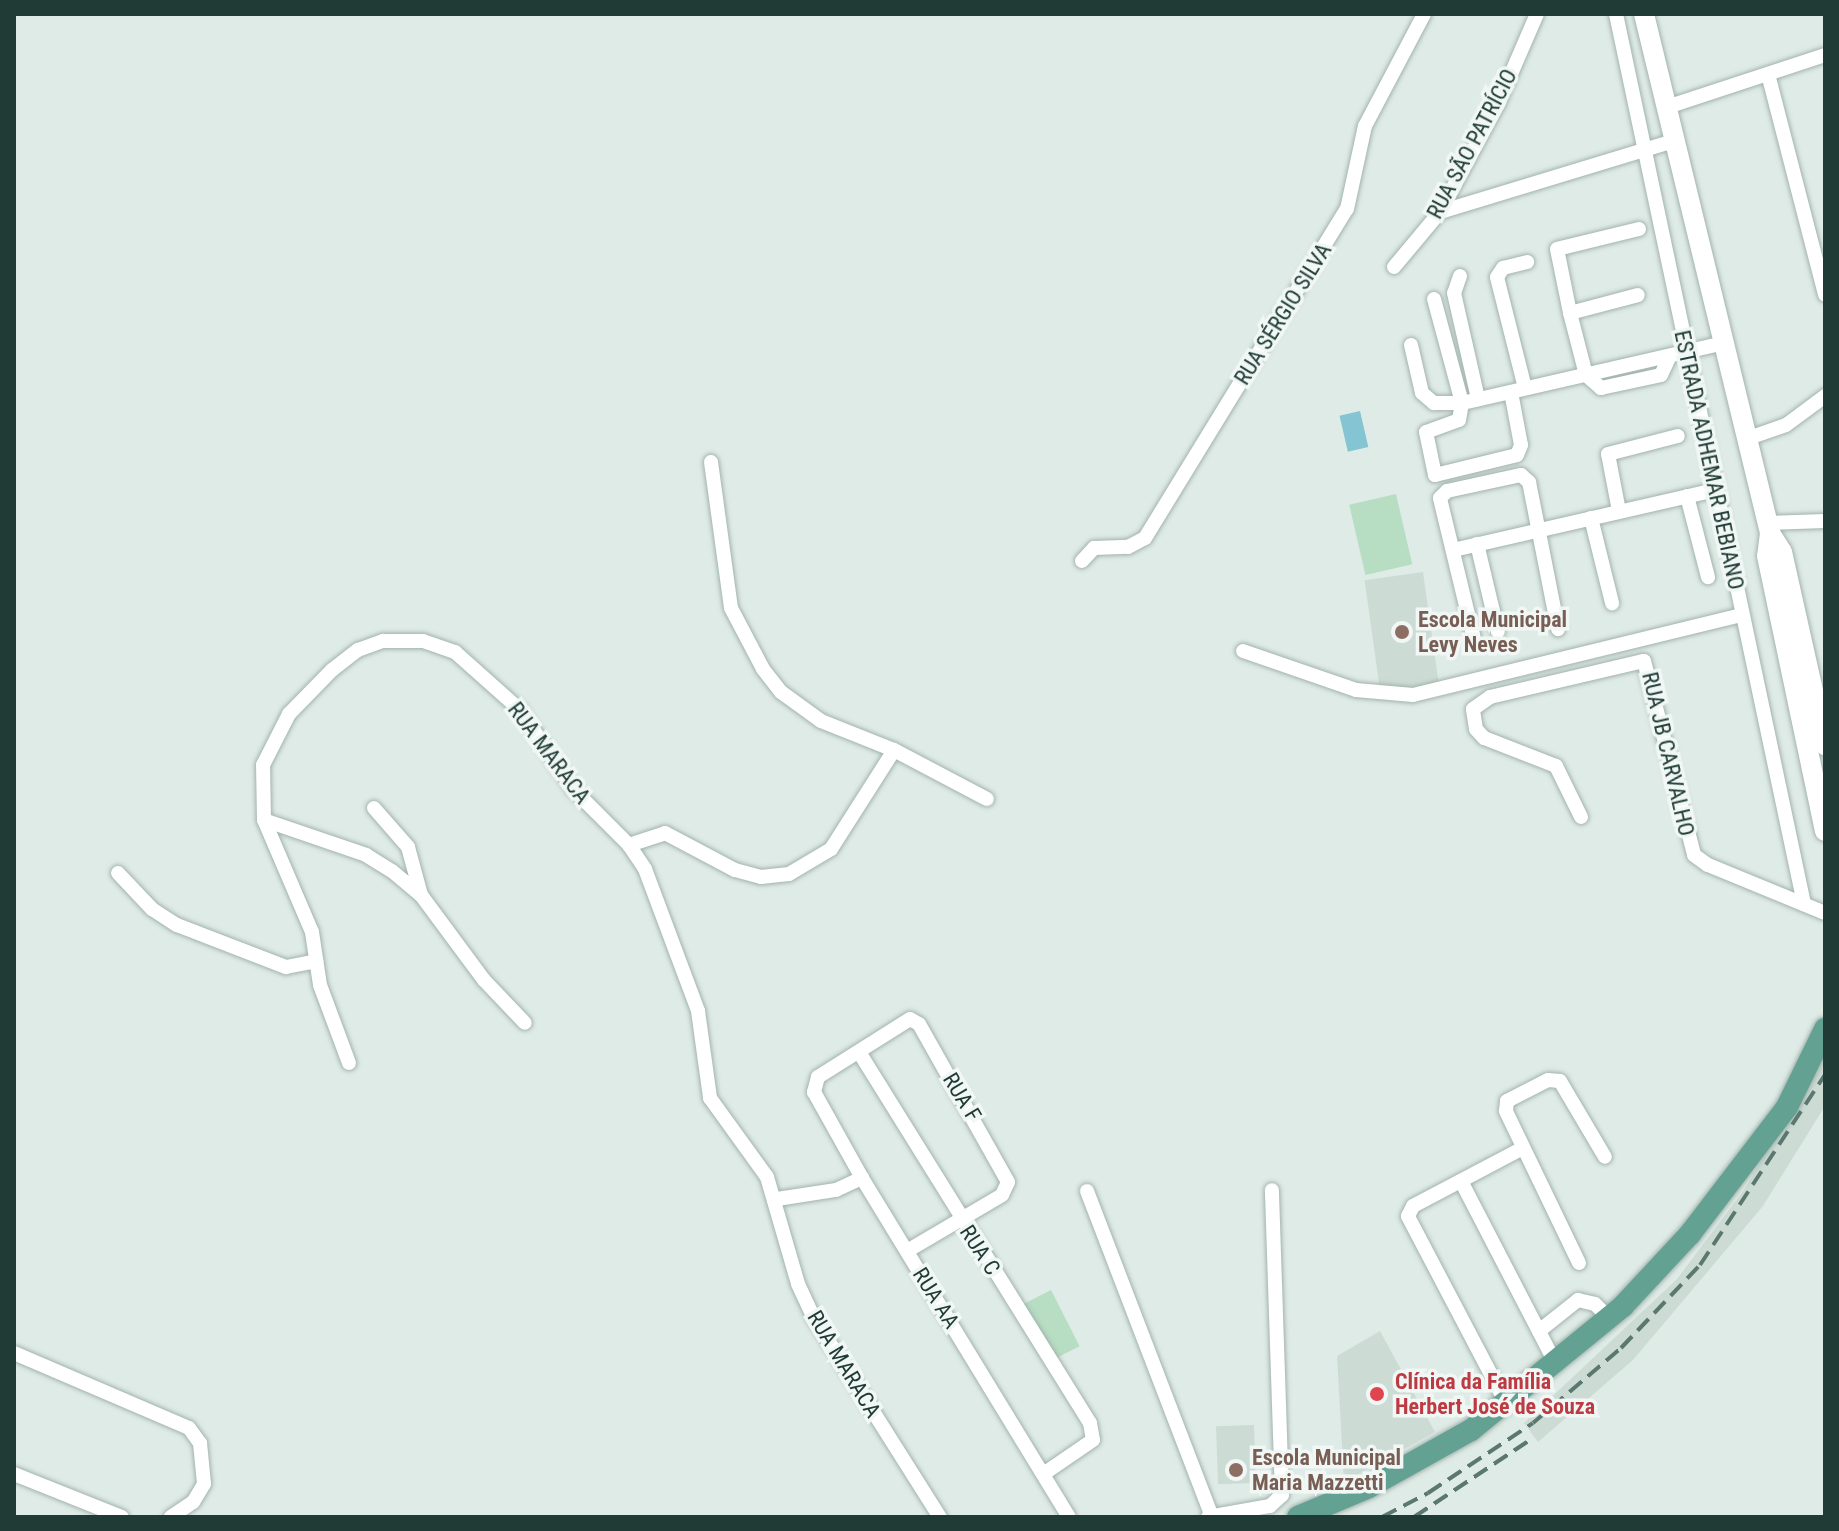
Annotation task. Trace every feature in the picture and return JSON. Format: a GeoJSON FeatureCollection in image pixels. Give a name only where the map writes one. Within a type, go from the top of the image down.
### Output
{"type":"FeatureCollection","features":[{"type":"Feature","properties":{"kind":"main road","name":"ESTRADA ADHEMAR BEBIANO"},"geometry":{"type":"LineString","coordinates":[[1644,14],[1746,439],[1769,528],[1782,552],[1825,745]]}},
{"type":"Feature","properties":{"kind":"main road","name":"ESTRADA ADHEMAR BEBIANO"},"geometry":{"type":"LineString","coordinates":[[1769,528],[1767,556],[1825,831]]}},
{"type":"Feature","properties":{"kind":"main road"},"geometry":{"type":"LineString","coordinates":[[1298,1517],[1419,1461],[1506,1403],[1609,1318],[1719,1197],[1787,1107],[1825,1029]]}},
{"type":"Feature","properties":{"kind":"street","name":"RUA SÉRGIO SILVA"},"geometry":{"type":"LineString","coordinates":[[1082,561],[1094,548],[1139,544],[1165,507],[1347,209],[1365,126],[1424,14]]}},
{"type":"Feature","properties":{"kind":"street","name":"RUA SÃO PATRÍCIO"},"geometry":{"type":"LineString","coordinates":[[1394,267],[1440,212],[1498,104],[1537,14]]}},
{"type":"Feature","properties":{"kind":"street","name":"ESTRADA ADHEMAR BEBIANO"},"geometry":{"type":"LineString","coordinates":[[1616,14],[1714,490],[1804,904]]}},
{"type":"Feature","properties":{"kind":"street"},"geometry":{"type":"LineString","coordinates":[[1667,107],[1825,55]]}},
{"type":"Feature","properties":{"kind":"street"},"geometry":{"type":"LineString","coordinates":[[1768,74],[1825,295]]}},
{"type":"Feature","properties":{"kind":"street"},"geometry":{"type":"LineString","coordinates":[[1440,212],[1674,141]]}},
{"type":"Feature","properties":{"kind":"street"},"geometry":{"type":"LineString","coordinates":[[1586,375],[1557,249],[1639,229]]}},
{"type":"Feature","properties":{"kind":"street"},"geometry":{"type":"LineString","coordinates":[[1434,299],[1462,403],[1459,420],[1426,432],[1435,475],[1517,455],[1521,445],[1518,390],[1497,277],[1503,268],[1527,262]]}},
{"type":"Feature","properties":{"kind":"street"},"geometry":{"type":"LineString","coordinates":[[1460,276],[1454,293],[1478,399]]}},
{"type":"Feature","properties":{"kind":"street"},"geometry":{"type":"LineString","coordinates":[[1570,313],[1638,295]]}},
{"type":"Feature","properties":{"kind":"street"},"geometry":{"type":"LineString","coordinates":[[1411,345],[1425,398],[1462,403],[1723,343]]}},
{"type":"Feature","properties":{"kind":"street"},"geometry":{"type":"LineString","coordinates":[[1746,439],[1786,425],[1825,396]]}},
{"type":"Feature","properties":{"kind":"street"},"geometry":{"type":"LineString","coordinates":[[1619,511],[1608,454],[1678,436]]}},
{"type":"Feature","properties":{"kind":"street"},"geometry":{"type":"LineString","coordinates":[[711,462],[723,577],[731,608],[763,669],[800,709],[894,750],[987,799]]}},
{"type":"Feature","properties":{"kind":"street"},"geometry":{"type":"LineString","coordinates":[[1474,639],[1440,502],[1447,491],[1524,476],[1558,629]]}},
{"type":"Feature","properties":{"kind":"street"},"geometry":{"type":"LineString","coordinates":[[1453,550],[1714,490]]}},
{"type":"Feature","properties":{"kind":"street"},"geometry":{"type":"LineString","coordinates":[[1687,496],[1708,577]]}},
{"type":"Feature","properties":{"kind":"street"},"geometry":{"type":"LineString","coordinates":[[1591,518],[1612,603]]}},
{"type":"Feature","properties":{"kind":"street"},"geometry":{"type":"LineString","coordinates":[[1769,528],[1825,521]]}},
{"type":"Feature","properties":{"kind":"street"},"geometry":{"type":"LineString","coordinates":[[1477,544],[1498,632]]}},
{"type":"Feature","properties":{"kind":"street"},"geometry":{"type":"LineString","coordinates":[[1243,651],[1356,690],[1413,695],[1741,615]]}},
{"type":"Feature","properties":{"kind":"street","name":"RUA MARACA"},"geometry":{"type":"LineString","coordinates":[[349,1063],[316,961],[312,932],[264,820],[263,765],[289,714],[358,650],[400,639],[455,652],[486,676],[520,710],[573,789],[629,845],[655,890],[692,991],[710,1098],[777,1199],[788,1253],[814,1318],[940,1517]]}},
{"type":"Feature","properties":{"kind":"street","name":"RUA JB CARVALHO"},"geometry":{"type":"LineString","coordinates":[[1581,817],[1556,766],[1484,738],[1476,729],[1473,709],[1490,697],[1637,660],[1648,668],[1694,855],[1708,865],[1825,913]]}},
{"type":"Feature","properties":{"kind":"street"},"geometry":{"type":"LineString","coordinates":[[629,845],[665,833],[735,870],[761,877],[789,874],[831,849],[894,750]]}},
{"type":"Feature","properties":{"kind":"street"},"geometry":{"type":"LineString","coordinates":[[374,808],[408,847],[421,895]]}},
{"type":"Feature","properties":{"kind":"street"},"geometry":{"type":"LineString","coordinates":[[264,820],[366,855],[421,895],[484,980],[525,1023]]}},
{"type":"Feature","properties":{"kind":"street"},"geometry":{"type":"LineString","coordinates":[[118,873],[152,909],[177,925],[286,967],[316,961]]}},
{"type":"Feature","properties":{"kind":"street","name":"RUA F"},"geometry":{"type":"LineString","coordinates":[[859,1052],[895,1025],[910,1019],[919,1024],[1006,1172],[1002,1195],[960,1220]]}},
{"type":"Feature","properties":{"kind":"street","name":"RUA AA"},"geometry":{"type":"LineString","coordinates":[[859,1052],[818,1077],[814,1084],[818,1103],[1069,1517]]}},
{"type":"Feature","properties":{"kind":"street","name":"RUA C"},"geometry":{"type":"LineString","coordinates":[[859,1052],[960,1220],[1090,1423],[1093,1440],[1045,1473]]}},
{"type":"Feature","properties":{"kind":"street"},"geometry":{"type":"LineString","coordinates":[[1579,1263],[1506,1111],[1507,1101],[1553,1079],[1565,1086],[1605,1157]]}},
{"type":"Feature","properties":{"kind":"street"},"geometry":{"type":"LineString","coordinates":[[1506,1403],[1408,1216],[1413,1206],[1523,1148]]}},
{"type":"Feature","properties":{"kind":"street"},"geometry":{"type":"LineString","coordinates":[[777,1199],[822,1194],[862,1178]]}},
{"type":"Feature","properties":{"kind":"street"},"geometry":{"type":"LineString","coordinates":[[1461,1181],[1556,1364]]}},
{"type":"Feature","properties":{"kind":"street"},"geometry":{"type":"LineString","coordinates":[[1087,1191],[1210,1516],[1270,1506],[1282,1495],[1272,1190]]}},
{"type":"Feature","properties":{"kind":"street"},"geometry":{"type":"LineString","coordinates":[[907,1251],[960,1220]]}},
{"type":"Feature","properties":{"kind":"street"},"geometry":{"type":"LineString","coordinates":[[1539,1331],[1578,1300],[1595,1304],[1609,1318]]}},
{"type":"Feature","properties":{"kind":"street"},"geometry":{"type":"LineString","coordinates":[[14,1353],[189,1428],[203,1453],[204,1484],[193,1502],[171,1517]]}},
{"type":"Feature","properties":{"kind":"street"},"geometry":{"type":"LineString","coordinates":[[14,1474],[122,1517]]}},
{"type":"Feature","properties":{"kind":"shaded area","name":"Escola Municipal Levy Neves"},"geometry":{"type":"Polygon","coordinates":[[[1423,572],[1439,684],[1380,692],[1365,580],[1423,572]]]}},
{"type":"Feature","properties":{"kind":"shaded area"},"geometry":{"type":"Polygon","coordinates":[[[1825,1053],[1825,1106],[1763,1206],[1633,1360],[1538,1442],[1524,1423],[1677,1279],[1744,1190],[1825,1053]]]}},
{"type":"Feature","properties":{"kind":"shaded area","name":"Clínica da Família Herbert José de Souza"},"geometry":{"type":"Polygon","coordinates":[[[1380,1331],[1435,1432],[1344,1482],[1337,1356],[1380,1331]]]}},
{"type":"Feature","properties":{"kind":"shaded area"},"geometry":{"type":"Polygon","coordinates":[[[1254,1425],[1256,1483],[1218,1484],[1216,1426],[1254,1425]]]}},
{"type":"Feature","properties":{"kind":"green space"},"geometry":{"type":"Polygon","coordinates":[[[1396,494],[1412,564],[1365,575],[1349,505],[1396,494]]]}},
{"type":"Feature","properties":{"kind":"green space"},"geometry":{"type":"Polygon","coordinates":[[[1051,1290],[1080,1346],[1049,1362],[1021,1305],[1051,1290]]]}},
{"type":"Feature","properties":{"kind":"water"},"geometry":{"type":"Polygon","coordinates":[[[1360,411],[1368,447],[1348,452],[1340,416],[1360,411]]]}},
{"type":"Feature","properties":{"kind":"railway"},"geometry":{"type":"LineString","coordinates":[[1382,1517],[1428,1493],[1533,1423],[1621,1348],[1700,1265],[1825,1075]]}},
{"type":"Feature","properties":{"kind":"railway"},"geometry":{"type":"LineString","coordinates":[[1414,1517],[1527,1442]]}},
{"type":"Feature","properties":{"kind":"place","name":"Escola Municipal Levy Neves"},"geometry":{"type":"Point","coordinates":[1402,632]}},
{"type":"Feature","properties":{"kind":"place","name":"Clínica da Família Herbert José de Souza"},"geometry":{"type":"Point","coordinates":[1377,1394]}},
{"type":"Feature","properties":{"kind":"place","name":"Escola Municipal Maria Mazzetti"},"geometry":{"type":"Point","coordinates":[1236,1470]}}]}
